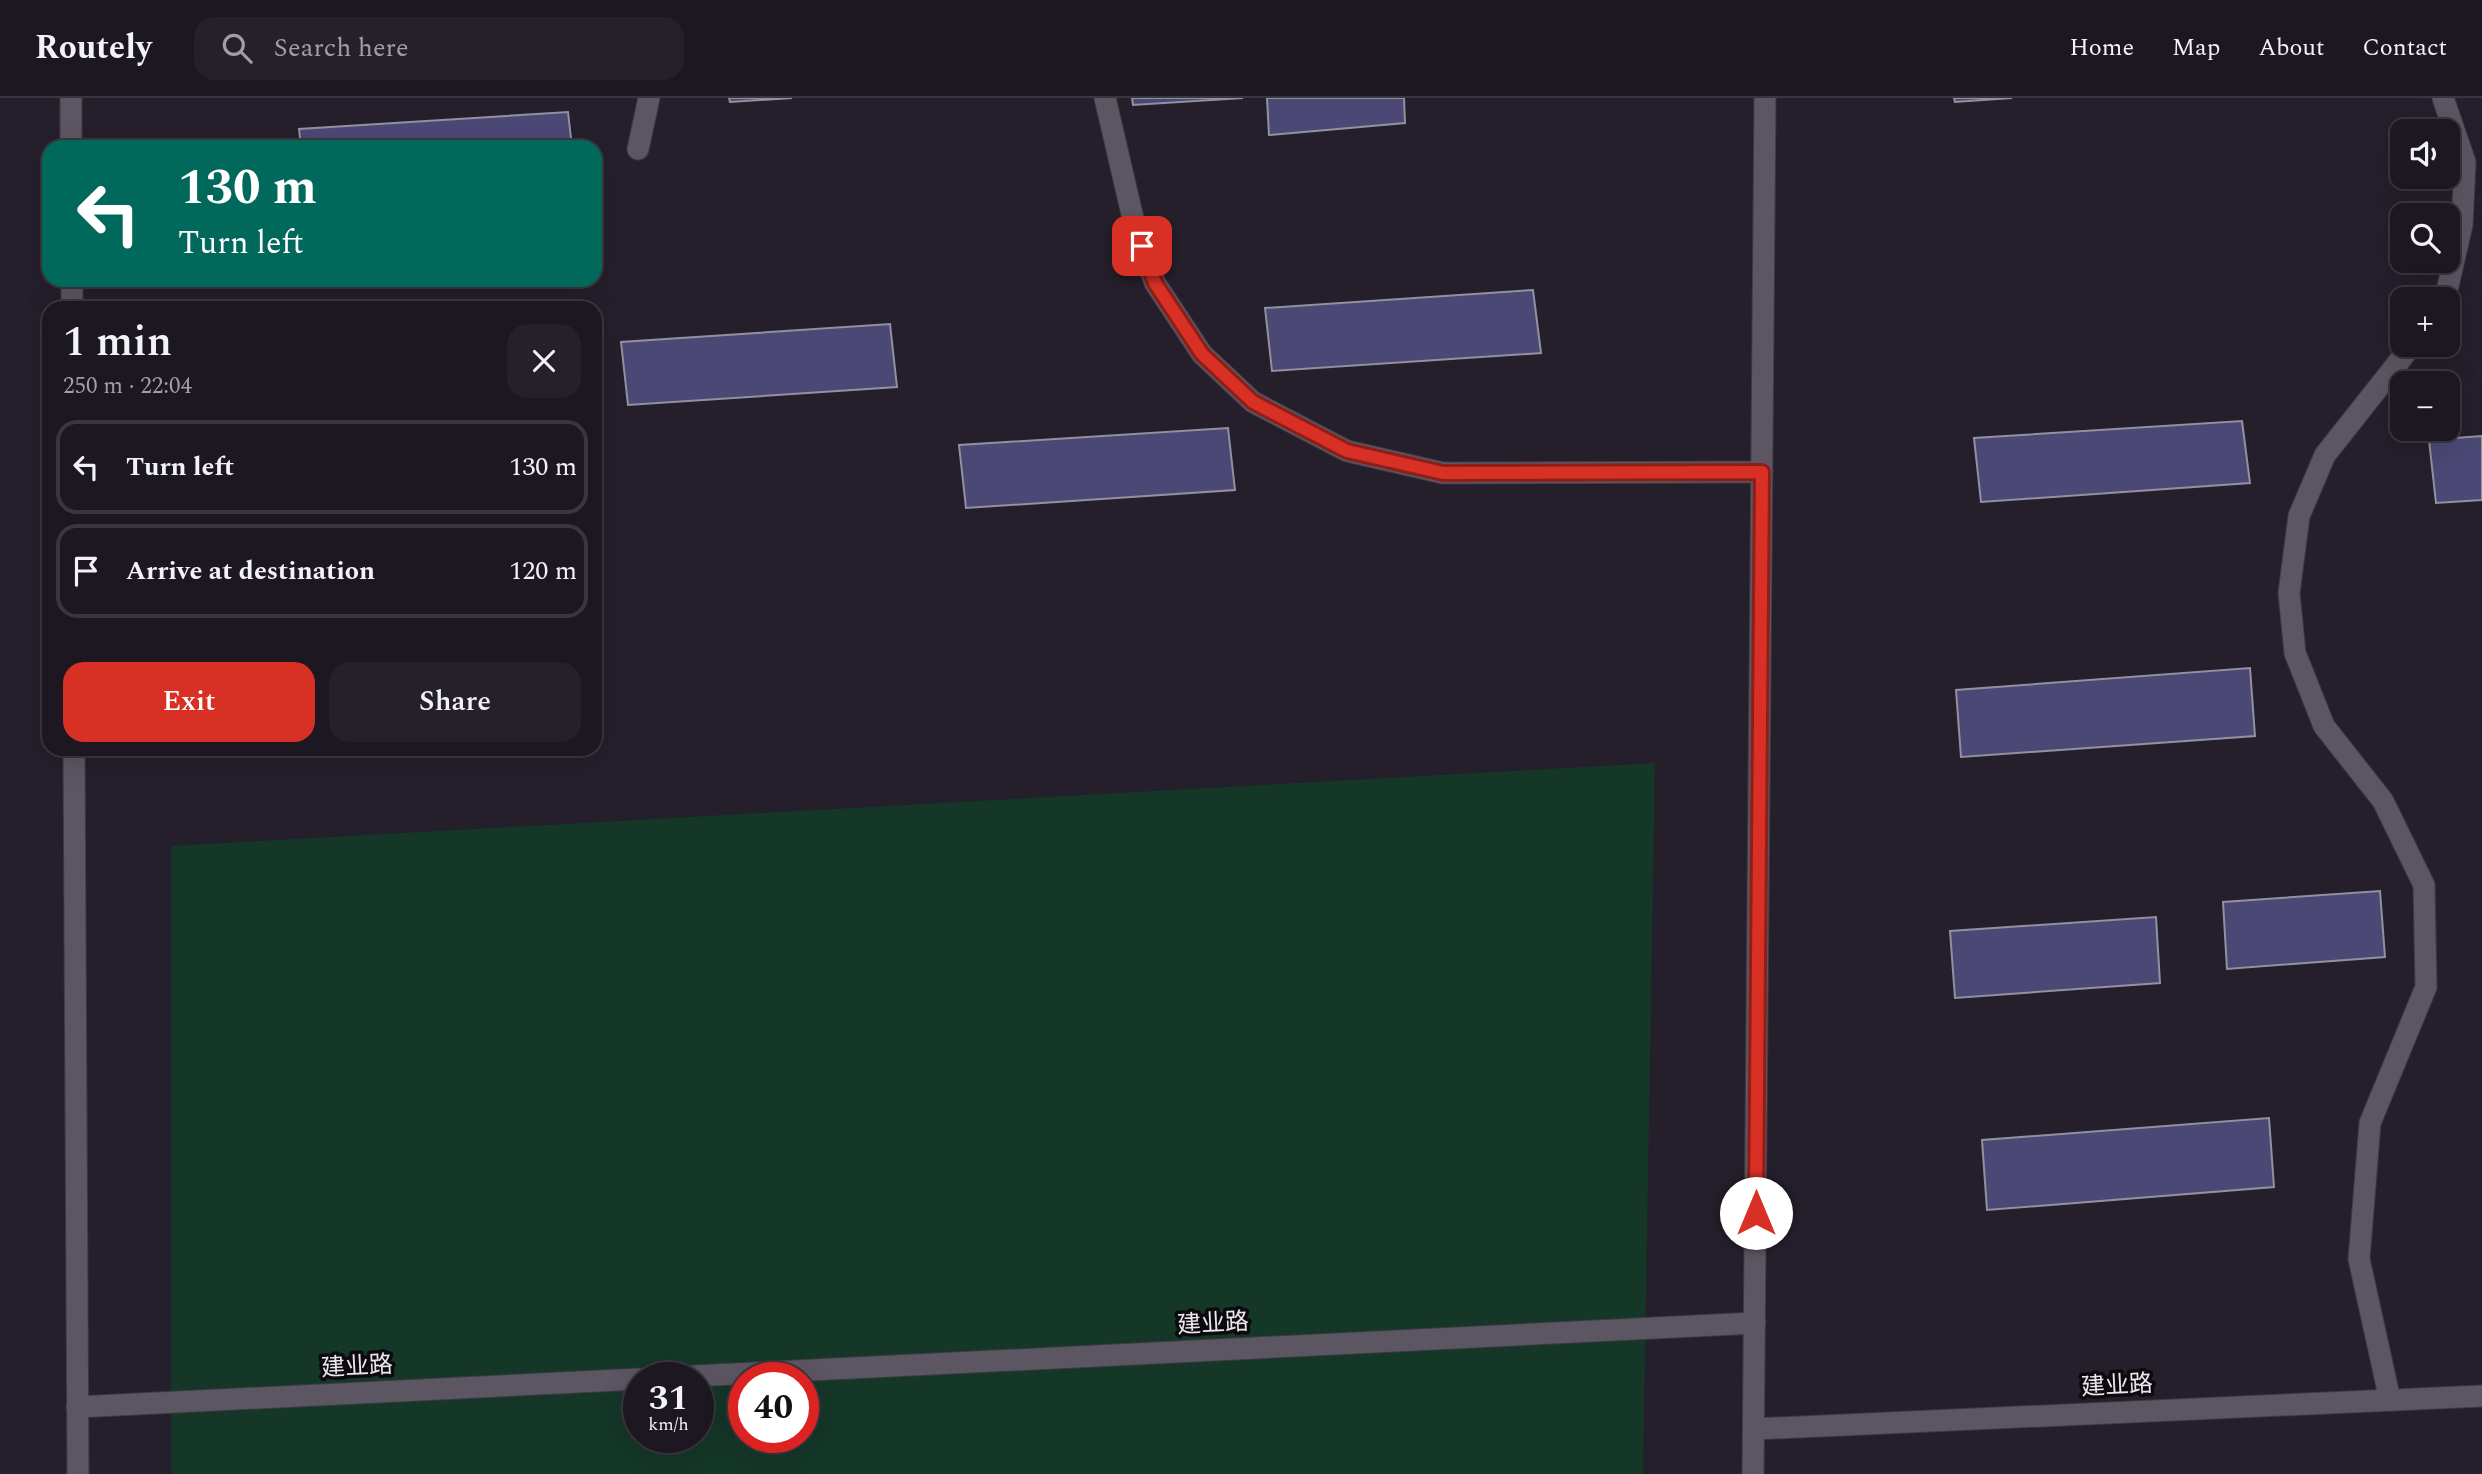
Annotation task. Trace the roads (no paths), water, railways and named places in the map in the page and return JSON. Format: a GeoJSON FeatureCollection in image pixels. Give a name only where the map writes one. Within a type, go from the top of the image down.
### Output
{"type":"FeatureCollection","features":[{"type":"Feature","properties":{"kind":"street"},"geometry":{"type":"LineString","coordinates":[[71,98],[71,140]]}},
{"type":"Feature","properties":{"kind":"street"},"geometry":{"type":"LineString","coordinates":[[638,149],[649,98]]}},
{"type":"Feature","properties":{"kind":"street"},"geometry":{"type":"LineString","coordinates":[[1105,98],[1135,227],[1155,283],[1202,354],[1253,402],[1347,451],[1443,473],[1762,472]]}},
{"type":"Feature","properties":{"kind":"street"},"geometry":{"type":"LineString","coordinates":[[1753,1474],[1765,98]]}},
{"type":"Feature","properties":{"kind":"street"},"geometry":{"type":"LineString","coordinates":[[2443,98],[2465,162],[2462,225],[2448,287]]}},
{"type":"Feature","properties":{"kind":"street"},"geometry":{"type":"LineString","coordinates":[[2390,1400],[2359,1259],[2370,1123],[2426,987],[2424,885],[2383,802],[2323,726],[2295,653],[2289,593],[2299,516],[2325,455],[2403,357]]}},
{"type":"Feature","properties":{"kind":"street"},"geometry":{"type":"LineString","coordinates":[[74,756],[78,1474]]}},
{"type":"Feature","properties":{"kind":"street","name":"建业路"},"geometry":{"type":"LineString","coordinates":[[714,1375],[1755,1323]]}},
{"type":"Feature","properties":{"kind":"street","name":"建业路"},"geometry":{"type":"LineString","coordinates":[[77,1407],[623,1380]]}},
{"type":"Feature","properties":{"kind":"street","name":"建业路"},"geometry":{"type":"LineString","coordinates":[[1754,1429],[2482,1396]]}}]}
